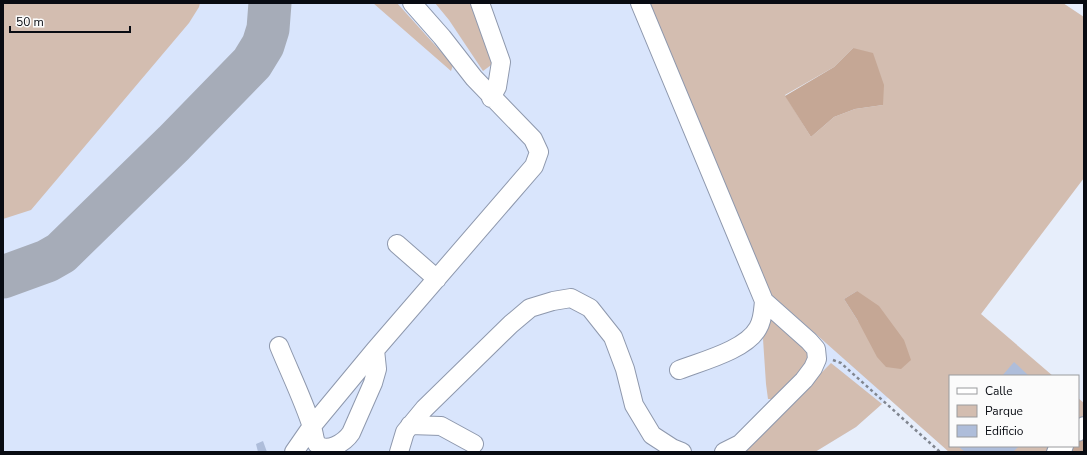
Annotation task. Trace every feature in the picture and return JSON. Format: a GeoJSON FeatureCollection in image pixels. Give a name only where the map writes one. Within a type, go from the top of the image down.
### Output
{"type":"FeatureCollection","features":[{"type":"Feature","properties":{"kind":"street"},"geometry":{"type":"LineString","coordinates":[[294,452],[312,426],[375,350],[534,166],[539,152],[533,139],[474,78],[442,37],[412,3]]}},
{"type":"Feature","properties":{"kind":"street"},"geometry":{"type":"LineString","coordinates":[[480,3],[501,62],[497,86],[492,98]]}},
{"type":"Feature","properties":{"kind":"street"},"geometry":{"type":"LineString","coordinates":[[640,3],[764,301],[809,341],[816,349],[817,353],[817,359],[813,368],[804,380],[740,444],[724,452]]}},
{"type":"Feature","properties":{"kind":"street"},"geometry":{"type":"LineString","coordinates":[[397,244],[437,279]]}},
{"type":"Feature","properties":{"kind":"street"},"geometry":{"type":"LineString","coordinates":[[399,452],[405,432],[410,425],[433,400],[511,324],[530,308],[553,301],[571,298],[590,308],[614,337],[625,369],[634,405],[652,435],[672,448],[682,452]]}},
{"type":"Feature","properties":{"kind":"street"},"geometry":{"type":"LineString","coordinates":[[679,370],[737,348],[752,337],[759,327],[762,318],[764,301]]}},
{"type":"Feature","properties":{"kind":"street"},"geometry":{"type":"LineString","coordinates":[[279,346],[312,426],[316,442],[320,446],[342,447],[351,433],[373,383],[377,369],[375,350]]}},
{"type":"Feature","properties":{"kind":"street"},"geometry":{"type":"LineString","coordinates":[[433,400],[441,426]]}},
{"type":"Feature","properties":{"kind":"street"},"geometry":{"type":"LineString","coordinates":[[410,425],[441,426],[474,444]]}},
{"type":"Feature","properties":{"kind":"path"},"geometry":{"type":"LineString","coordinates":[[817,353],[841,363],[940,452]]}},
{"type":"Feature","properties":{"kind":"shaded area"},"geometry":{"type":"Polygon","coordinates":[[[3,3],[715,3],[774,78],[927,362],[856,427],[815,452],[3,452],[3,3]]]}},
{"type":"Feature","properties":{"kind":"shaded area"},"geometry":{"type":"Polygon","coordinates":[[[853,48],[873,53],[884,85],[883,105],[855,109],[834,117],[811,137],[785,96],[834,67],[853,48]]]}},
{"type":"Feature","properties":{"kind":"shaded area"},"geometry":{"type":"Polygon","coordinates":[[[857,291],[879,306],[904,340],[911,360],[901,369],[886,367],[877,357],[858,321],[844,299],[857,291]]]}},
{"type":"Feature","properties":{"kind":"shaded area"},"geometry":{"type":"Polygon","coordinates":[[[1084,431],[1084,452],[1064,452],[1070,447],[1079,447],[1079,438],[1084,431]]]}},
{"type":"Feature","properties":{"kind":"green space"},"geometry":{"type":"Polygon","coordinates":[[[3,3],[200,3],[189,23],[31,210],[3,219],[3,3]]]}},
{"type":"Feature","properties":{"kind":"green space"},"geometry":{"type":"Polygon","coordinates":[[[373,3],[397,3],[453,65],[451,71],[373,3]]]}},
{"type":"Feature","properties":{"kind":"green space"},"geometry":{"type":"Polygon","coordinates":[[[435,3],[473,3],[494,63],[483,71],[449,20],[435,3]]]}},
{"type":"Feature","properties":{"kind":"green space"},"geometry":{"type":"Polygon","coordinates":[[[647,3],[1063,3],[1084,17],[1084,178],[981,314],[1052,375],[949,375],[949,447],[1054,447],[1049,452],[949,452],[765,289],[647,3]],[[853,48],[834,67],[785,95],[811,137],[834,117],[855,109],[883,105],[853,48]],[[857,291],[844,299],[858,321],[857,291]]]}},
{"type":"Feature","properties":{"kind":"green space"},"geometry":{"type":"Polygon","coordinates":[[[775,319],[809,352],[809,364],[775,399],[768,399],[763,339],[768,320],[775,319]]]}},
{"type":"Feature","properties":{"kind":"green space"},"geometry":{"type":"Polygon","coordinates":[[[831,363],[882,404],[856,427],[815,452],[740,452],[747,448],[831,363]]]}},
{"type":"Feature","properties":{"kind":"green space"},"geometry":{"type":"Polygon","coordinates":[[[1079,399],[1084,403],[1084,414],[1079,422],[1079,399]]]}},
{"type":"Feature","properties":{"kind":"building"},"geometry":{"type":"Polygon","coordinates":[[[1014,362],[1028,375],[1003,375],[1014,362]]]}},
{"type":"Feature","properties":{"kind":"building"},"geometry":{"type":"Polygon","coordinates":[[[263,441],[267,452],[258,452],[256,444],[263,441]]]}},
{"type":"Feature","properties":{"kind":"building"},"geometry":{"type":"Polygon","coordinates":[[[959,447],[1018,447],[1013,452],[965,452],[959,447]]]}},
{"type":"Feature","properties":{"kind":"taxiway"},"geometry":{"type":"LineString","coordinates":[[3,277],[47,261],[61,253],[174,143],[252,63],[263,45],[268,29],[270,3]]}}]}
